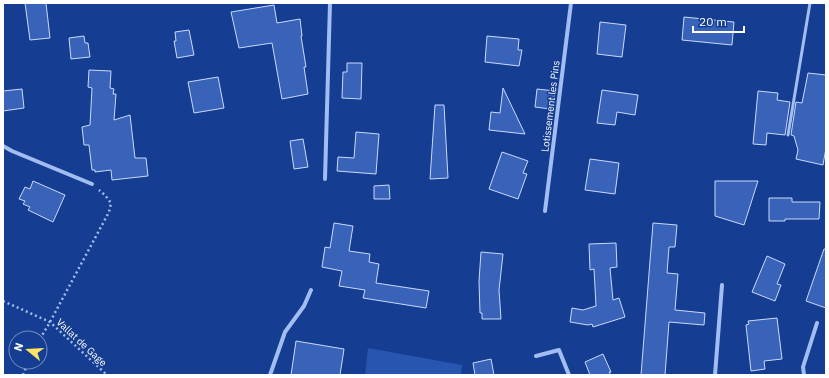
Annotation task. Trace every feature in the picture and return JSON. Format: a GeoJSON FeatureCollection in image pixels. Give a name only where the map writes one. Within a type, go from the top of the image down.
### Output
{"type":"FeatureCollection","features":[{"type":"Feature","properties":{"kind":"street"},"geometry":{"type":"LineString","coordinates":[[325,179],[330,3]]}},
{"type":"Feature","properties":{"kind":"street","name":"Lotissement les Pins"},"geometry":{"type":"LineString","coordinates":[[544,211],[571,3]]}},
{"type":"Feature","properties":{"kind":"street"},"geometry":{"type":"LineString","coordinates":[[3,146],[92,184]]}},
{"type":"Feature","properties":{"kind":"street"},"geometry":{"type":"LineString","coordinates":[[715,375],[722,285]]}},
{"type":"Feature","properties":{"kind":"street"},"geometry":{"type":"LineString","coordinates":[[270,375],[285,332],[304,306],[311,290]]}},
{"type":"Feature","properties":{"kind":"street"},"geometry":{"type":"LineString","coordinates":[[804,375],[803,367],[817,323]]}},
{"type":"Feature","properties":{"kind":"street"},"geometry":{"type":"LineString","coordinates":[[536,356],[559,350],[569,375]]}},
{"type":"Feature","properties":{"kind":"lane"},"geometry":{"type":"LineString","coordinates":[[788,135],[810,3]]}},
{"type":"Feature","properties":{"kind":"path"},"geometry":{"type":"LineString","coordinates":[[45,330],[109,212],[111,203],[92,184]]}},
{"type":"Feature","properties":{"kind":"path","name":"Vallat de Gage"},"geometry":{"type":"LineString","coordinates":[[3,301],[50,322],[107,375]]}},
{"type":"Feature","properties":{"kind":"shaded area"},"geometry":{"type":"Polygon","coordinates":[[[368,348],[462,365],[461,375],[365,375],[368,348]]]}},
{"type":"Feature","properties":{"kind":"building"},"geometry":{"type":"Polygon","coordinates":[[[25,3],[46,3],[50,38],[30,40],[25,3]]]}},
{"type":"Feature","properties":{"kind":"building"},"geometry":{"type":"Polygon","coordinates":[[[274,5],[277,23],[300,19],[308,94],[282,99],[272,43],[239,48],[231,12],[274,5]]]}},
{"type":"Feature","properties":{"kind":"building"},"geometry":{"type":"Polygon","coordinates":[[[684,17],[734,22],[732,45],[682,40],[684,17]]]}},
{"type":"Feature","properties":{"kind":"building"},"geometry":{"type":"Polygon","coordinates":[[[600,22],[626,25],[622,57],[597,54],[600,22]]]}},
{"type":"Feature","properties":{"kind":"building"},"geometry":{"type":"Polygon","coordinates":[[[189,30],[194,55],[177,58],[174,41],[176,41],[175,32],[189,30]]]}},
{"type":"Feature","properties":{"kind":"building"},"geometry":{"type":"Polygon","coordinates":[[[84,36],[85,43],[88,43],[90,57],[71,59],[69,38],[84,36]]]}},
{"type":"Feature","properties":{"kind":"building"},"geometry":{"type":"Polygon","coordinates":[[[487,36],[519,39],[518,50],[522,50],[519,66],[485,62],[487,36]]]}},
{"type":"Feature","properties":{"kind":"building"},"geometry":{"type":"Polygon","coordinates":[[[347,63],[362,63],[361,99],[342,98],[343,72],[347,72],[347,63]]]}},
{"type":"Feature","properties":{"kind":"building"},"geometry":{"type":"Polygon","coordinates":[[[89,70],[111,71],[110,88],[114,89],[113,94],[116,94],[114,120],[130,115],[135,158],[146,158],[148,176],[112,180],[111,170],[95,172],[95,170],[92,170],[89,145],[84,145],[82,127],[90,125],[92,88],[88,87],[89,70]]]}},
{"type":"Feature","properties":{"kind":"building"},"geometry":{"type":"Polygon","coordinates":[[[808,73],[826,75],[826,148],[823,165],[796,159],[798,150],[794,136],[791,135],[796,102],[802,103],[808,73]]]}},
{"type":"Feature","properties":{"kind":"building"},"geometry":{"type":"Polygon","coordinates":[[[218,77],[224,108],[194,113],[188,82],[218,77]]]}},
{"type":"Feature","properties":{"kind":"building"},"geometry":{"type":"Polygon","coordinates":[[[503,88],[525,134],[489,130],[491,112],[500,113],[503,88]]]}},
{"type":"Feature","properties":{"kind":"building"},"geometry":{"type":"Polygon","coordinates":[[[22,89],[24,108],[3,111],[3,91],[22,89]]]}},
{"type":"Feature","properties":{"kind":"building"},"geometry":{"type":"Polygon","coordinates":[[[537,89],[555,91],[553,104],[550,104],[550,109],[535,107],[537,89]]]}},
{"type":"Feature","properties":{"kind":"building"},"geometry":{"type":"Polygon","coordinates":[[[602,90],[638,95],[635,115],[617,112],[615,125],[597,123],[602,90]]]}},
{"type":"Feature","properties":{"kind":"building"},"geometry":{"type":"Polygon","coordinates":[[[758,91],[778,93],[777,100],[790,102],[785,135],[767,133],[766,145],[753,144],[758,91]]]}},
{"type":"Feature","properties":{"kind":"building"},"geometry":{"type":"Polygon","coordinates":[[[435,105],[444,105],[448,178],[430,179],[435,105]]]}},
{"type":"Feature","properties":{"kind":"building"},"geometry":{"type":"Polygon","coordinates":[[[356,132],[379,134],[376,174],[337,171],[338,157],[354,158],[356,132]]]}},
{"type":"Feature","properties":{"kind":"building"},"geometry":{"type":"Polygon","coordinates":[[[303,139],[308,167],[294,169],[290,141],[303,139]]]}},
{"type":"Feature","properties":{"kind":"building"},"geometry":{"type":"Polygon","coordinates":[[[502,152],[528,161],[523,173],[527,174],[518,199],[489,189],[502,152]]]}},
{"type":"Feature","properties":{"kind":"building"},"geometry":{"type":"Polygon","coordinates":[[[590,159],[619,163],[615,194],[585,190],[590,159]]]}},
{"type":"Feature","properties":{"kind":"building"},"geometry":{"type":"Polygon","coordinates":[[[33,181],[65,195],[53,222],[28,210],[30,207],[23,204],[25,201],[19,199],[25,187],[30,189],[33,181]]]}},
{"type":"Feature","properties":{"kind":"building"},"geometry":{"type":"Polygon","coordinates":[[[715,181],[758,181],[744,225],[715,216],[715,181]]]}},
{"type":"Feature","properties":{"kind":"building"},"geometry":{"type":"Polygon","coordinates":[[[389,185],[390,199],[374,199],[374,186],[389,185]]]}},
{"type":"Feature","properties":{"kind":"building"},"geometry":{"type":"Polygon","coordinates":[[[769,198],[792,198],[792,202],[820,202],[819,219],[785,219],[785,221],[769,221],[769,198]]]}},
{"type":"Feature","properties":{"kind":"building"},"geometry":{"type":"Polygon","coordinates":[[[334,223],[353,226],[349,251],[370,254],[369,262],[379,264],[376,283],[429,291],[426,308],[363,298],[365,290],[339,286],[342,271],[322,267],[325,247],[330,248],[334,223]]]}},
{"type":"Feature","properties":{"kind":"building"},"geometry":{"type":"Polygon","coordinates":[[[653,223],[677,225],[675,247],[669,247],[667,273],[678,274],[675,310],[705,313],[704,325],[669,322],[665,375],[641,375],[653,223]]]}},
{"type":"Feature","properties":{"kind":"building"},"geometry":{"type":"Polygon","coordinates":[[[616,243],[617,267],[610,268],[613,300],[619,298],[625,317],[593,327],[592,324],[588,325],[570,322],[572,308],[583,310],[596,306],[594,269],[590,270],[589,244],[616,243]]]}},
{"type":"Feature","properties":{"kind":"building"},"geometry":{"type":"Polygon","coordinates":[[[824,249],[826,249],[826,308],[806,301],[824,249]]]}},
{"type":"Feature","properties":{"kind":"building"},"geometry":{"type":"Polygon","coordinates":[[[481,252],[503,254],[499,290],[501,319],[482,319],[482,313],[480,313],[479,281],[481,252]]]}},
{"type":"Feature","properties":{"kind":"building"},"geometry":{"type":"Polygon","coordinates":[[[767,256],[785,264],[777,284],[781,285],[775,301],[752,292],[767,256]]]}},
{"type":"Feature","properties":{"kind":"building"},"geometry":{"type":"Polygon","coordinates":[[[777,318],[782,359],[764,361],[765,369],[751,371],[746,325],[749,324],[748,321],[777,318]]]}},
{"type":"Feature","properties":{"kind":"building"},"geometry":{"type":"Polygon","coordinates":[[[296,341],[344,349],[340,375],[291,375],[296,341]]]}},
{"type":"Feature","properties":{"kind":"building"},"geometry":{"type":"Polygon","coordinates":[[[603,354],[611,375],[590,375],[585,362],[603,354]]]}},
{"type":"Feature","properties":{"kind":"building"},"geometry":{"type":"Polygon","coordinates":[[[491,359],[494,375],[475,375],[473,363],[491,359]]]}}]}
